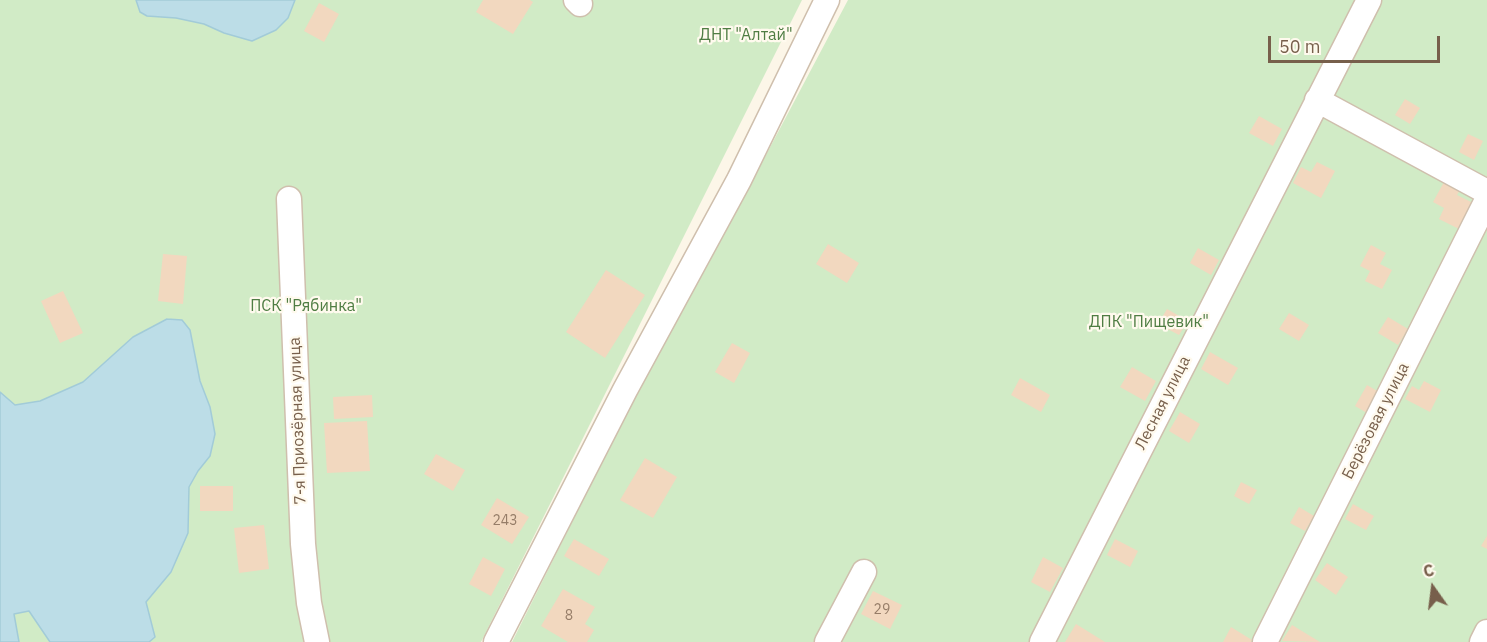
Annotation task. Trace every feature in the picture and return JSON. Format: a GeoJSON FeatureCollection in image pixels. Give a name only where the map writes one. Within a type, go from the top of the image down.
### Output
{"type":"FeatureCollection","features":[{"type":"Feature","properties":{"kind":"street"},"geometry":{"type":"LineString","coordinates":[[496,642],[626,390],[739,180],[827,0]]}},
{"type":"Feature","properties":{"kind":"street","name":"Лесная улица"},"geometry":{"type":"LineString","coordinates":[[1042,642],[1369,0]]}},
{"type":"Feature","properties":{"kind":"street"},"geometry":{"type":"LineString","coordinates":[[1317,100],[1487,192]]}},
{"type":"Feature","properties":{"kind":"street","name":"7-я Приозёрная улица"},"geometry":{"type":"LineString","coordinates":[[289,199],[303,544],[309,603],[317,642]]}},
{"type":"Feature","properties":{"kind":"street","name":"Берёзовая улица"},"geometry":{"type":"LineString","coordinates":[[1265,642],[1487,200]]}},
{"type":"Feature","properties":{"kind":"street"},"geometry":{"type":"LineString","coordinates":[[827,642],[864,572]]}},
{"type":"Feature","properties":{"kind":"street"},"geometry":{"type":"LineString","coordinates":[[1482,642],[1487,632]]}},
{"type":"Feature","properties":{"kind":"green space","name":"ПСК \"Рябинка\""},"geometry":{"type":"Polygon","coordinates":[[[0,0],[802,0],[481,642],[0,642],[0,0]]]}},
{"type":"Feature","properties":{"kind":"green space","name":"ДПК \"Пищевик\""},"geometry":{"type":"Polygon","coordinates":[[[848,0],[1487,0],[1487,642],[512,642],[656,354],[723,236],[848,0]]]}},
{"type":"Feature","properties":{"kind":"water"},"geometry":{"type":"Polygon","coordinates":[[[136,0],[295,0],[288,18],[276,30],[252,41],[224,33],[204,24],[176,18],[147,16],[140,12],[136,0]]]}},
{"type":"Feature","properties":{"kind":"water"},"geometry":{"type":"Polygon","coordinates":[[[167,319],[182,320],[190,330],[200,381],[210,407],[215,434],[210,456],[189,487],[188,533],[171,572],[146,602],[155,637],[149,642],[50,642],[29,611],[14,614],[19,642],[0,642],[0,392],[15,405],[40,401],[83,382],[133,337],[167,319]]]}},
{"type":"Feature","properties":{"kind":"building"},"geometry":{"type":"Polygon","coordinates":[[[483,0],[530,0],[533,2],[513,34],[476,12],[483,0]]]}},
{"type":"Feature","properties":{"kind":"building"},"geometry":{"type":"Polygon","coordinates":[[[319,3],[339,14],[324,42],[304,31],[319,3]]]}},
{"type":"Feature","properties":{"kind":"building"},"geometry":{"type":"Polygon","coordinates":[[[1405,99],[1420,108],[1410,124],[1395,115],[1405,99]]]}},
{"type":"Feature","properties":{"kind":"building"},"geometry":{"type":"Polygon","coordinates":[[[1259,116],[1282,129],[1273,146],[1249,133],[1259,116]]]}},
{"type":"Feature","properties":{"kind":"building"},"geometry":{"type":"Polygon","coordinates":[[[1468,134],[1483,141],[1474,160],[1459,152],[1468,134]]]}},
{"type":"Feature","properties":{"kind":"building"},"geometry":{"type":"Polygon","coordinates":[[[1317,162],[1335,171],[1321,198],[1293,183],[1301,167],[1311,172],[1317,162]]]}},
{"type":"Feature","properties":{"kind":"building"},"geometry":{"type":"Polygon","coordinates":[[[1444,182],[1460,190],[1457,195],[1473,203],[1459,229],[1439,219],[1444,208],[1433,202],[1444,182]]]}},
{"type":"Feature","properties":{"kind":"building"},"geometry":{"type":"Polygon","coordinates":[[[828,244],[859,263],[847,283],[816,264],[828,244]]]}},
{"type":"Feature","properties":{"kind":"building"},"geometry":{"type":"Polygon","coordinates":[[[1371,245],[1386,253],[1380,264],[1392,270],[1382,289],[1365,281],[1370,271],[1360,266],[1371,245]]]}},
{"type":"Feature","properties":{"kind":"building"},"geometry":{"type":"Polygon","coordinates":[[[1198,248],[1219,260],[1211,275],[1190,263],[1198,248]]]}},
{"type":"Feature","properties":{"kind":"building"},"geometry":{"type":"Polygon","coordinates":[[[163,254],[187,256],[183,304],[158,301],[163,254]]]}},
{"type":"Feature","properties":{"kind":"building"},"geometry":{"type":"Polygon","coordinates":[[[606,270],[645,295],[605,358],[566,332],[606,270]]]}},
{"type":"Feature","properties":{"kind":"building"},"geometry":{"type":"Polygon","coordinates":[[[63,291],[83,333],[60,343],[41,301],[63,291]]]}},
{"type":"Feature","properties":{"kind":"building"},"geometry":{"type":"Polygon","coordinates":[[[1167,309],[1188,321],[1179,335],[1158,324],[1167,309]]]}},
{"type":"Feature","properties":{"kind":"building"},"geometry":{"type":"Polygon","coordinates":[[[1289,313],[1309,325],[1299,341],[1279,329],[1289,313]]]}},
{"type":"Feature","properties":{"kind":"building"},"geometry":{"type":"Polygon","coordinates":[[[1388,317],[1408,329],[1398,345],[1378,333],[1388,317]]]}},
{"type":"Feature","properties":{"kind":"building"},"geometry":{"type":"Polygon","coordinates":[[[732,343],[750,353],[734,383],[715,372],[732,343]]]}},
{"type":"Feature","properties":{"kind":"building"},"geometry":{"type":"Polygon","coordinates":[[[1210,352],[1238,368],[1228,385],[1201,369],[1210,352]]]}},
{"type":"Feature","properties":{"kind":"building"},"geometry":{"type":"Polygon","coordinates":[[[1132,367],[1156,381],[1145,401],[1120,387],[1132,367]]]}},
{"type":"Feature","properties":{"kind":"building"},"geometry":{"type":"Polygon","coordinates":[[[1020,378],[1050,395],[1041,412],[1011,395],[1020,378]]]}},
{"type":"Feature","properties":{"kind":"building"},"geometry":{"type":"Polygon","coordinates":[[[1424,381],[1441,390],[1430,412],[1405,399],[1412,386],[1419,390],[1424,381]]]}},
{"type":"Feature","properties":{"kind":"building"},"geometry":{"type":"Polygon","coordinates":[[[1367,385],[1379,392],[1367,413],[1355,406],[1367,385]]]}},
{"type":"Feature","properties":{"kind":"building"},"geometry":{"type":"Polygon","coordinates":[[[372,395],[373,417],[334,419],[333,397],[372,395]]]}},
{"type":"Feature","properties":{"kind":"building"},"geometry":{"type":"Polygon","coordinates":[[[1180,412],[1200,424],[1189,443],[1169,431],[1180,412]]]}},
{"type":"Feature","properties":{"kind":"building"},"geometry":{"type":"Polygon","coordinates":[[[367,421],[370,471],[327,473],[324,423],[367,421]]]}},
{"type":"Feature","properties":{"kind":"building"},"geometry":{"type":"Polygon","coordinates":[[[436,454],[465,470],[453,491],[424,474],[436,454]]]}},
{"type":"Feature","properties":{"kind":"building"},"geometry":{"type":"Polygon","coordinates":[[[645,458],[677,477],[653,518],[620,500],[645,458]]]}},
{"type":"Feature","properties":{"kind":"building"},"geometry":{"type":"Polygon","coordinates":[[[1241,482],[1257,490],[1249,504],[1234,496],[1241,482]]]}},
{"type":"Feature","properties":{"kind":"building"},"geometry":{"type":"Polygon","coordinates":[[[200,486],[233,486],[233,511],[200,511],[200,486]]]}},
{"type":"Feature","properties":{"kind":"building"},"geometry":{"type":"Polygon","coordinates":[[[497,498],[529,517],[512,544],[481,525],[497,498]]]}},
{"type":"Feature","properties":{"kind":"building"},"geometry":{"type":"Polygon","coordinates":[[[1353,504],[1374,516],[1366,530],[1345,519],[1353,504]]]}},
{"type":"Feature","properties":{"kind":"building"},"geometry":{"type":"Polygon","coordinates":[[[1299,507],[1314,516],[1305,531],[1290,523],[1299,507]]]}},
{"type":"Feature","properties":{"kind":"building"},"geometry":{"type":"Polygon","coordinates":[[[264,525],[269,569],[239,573],[234,528],[264,525]]]}},
{"type":"Feature","properties":{"kind":"building"},"geometry":{"type":"Polygon","coordinates":[[[1487,536],[1487,549],[1481,546],[1487,536]]]}},
{"type":"Feature","properties":{"kind":"building"},"geometry":{"type":"Polygon","coordinates":[[[574,539],[609,559],[599,576],[564,556],[574,539]]]}},
{"type":"Feature","properties":{"kind":"building"},"geometry":{"type":"Polygon","coordinates":[[[1115,539],[1138,551],[1130,567],[1107,555],[1115,539]]]}},
{"type":"Feature","properties":{"kind":"building"},"geometry":{"type":"Polygon","coordinates":[[[483,557],[505,569],[491,596],[469,584],[483,557]]]}},
{"type":"Feature","properties":{"kind":"building"},"geometry":{"type":"Polygon","coordinates":[[[1043,557],[1063,568],[1050,592],[1031,582],[1043,557]]]}},
{"type":"Feature","properties":{"kind":"building"},"geometry":{"type":"Polygon","coordinates":[[[1327,563],[1348,577],[1336,595],[1315,580],[1327,563]]]}},
{"type":"Feature","properties":{"kind":"building"},"geometry":{"type":"Polygon","coordinates":[[[563,589],[595,607],[585,624],[594,630],[587,642],[568,642],[541,626],[563,589]]]}},
{"type":"Feature","properties":{"kind":"building"},"geometry":{"type":"Polygon","coordinates":[[[873,591],[902,605],[890,629],[861,614],[873,591]]]}},
{"type":"Feature","properties":{"kind":"building"},"geometry":{"type":"Polygon","coordinates":[[[1076,624],[1105,642],[1065,642],[1076,624]]]}},
{"type":"Feature","properties":{"kind":"building"},"geometry":{"type":"Polygon","coordinates":[[[1292,625],[1320,642],[1282,641],[1292,625]]]}},
{"type":"Feature","properties":{"kind":"building"},"geometry":{"type":"Polygon","coordinates":[[[1231,627],[1252,640],[1251,642],[1223,642],[1231,627]]]}},
{"type":"Feature","properties":{"kind":"park label","name":"ДНТ \"Алтай\""},"geometry":{"type":"Point","coordinates":[746,35]}}]}
